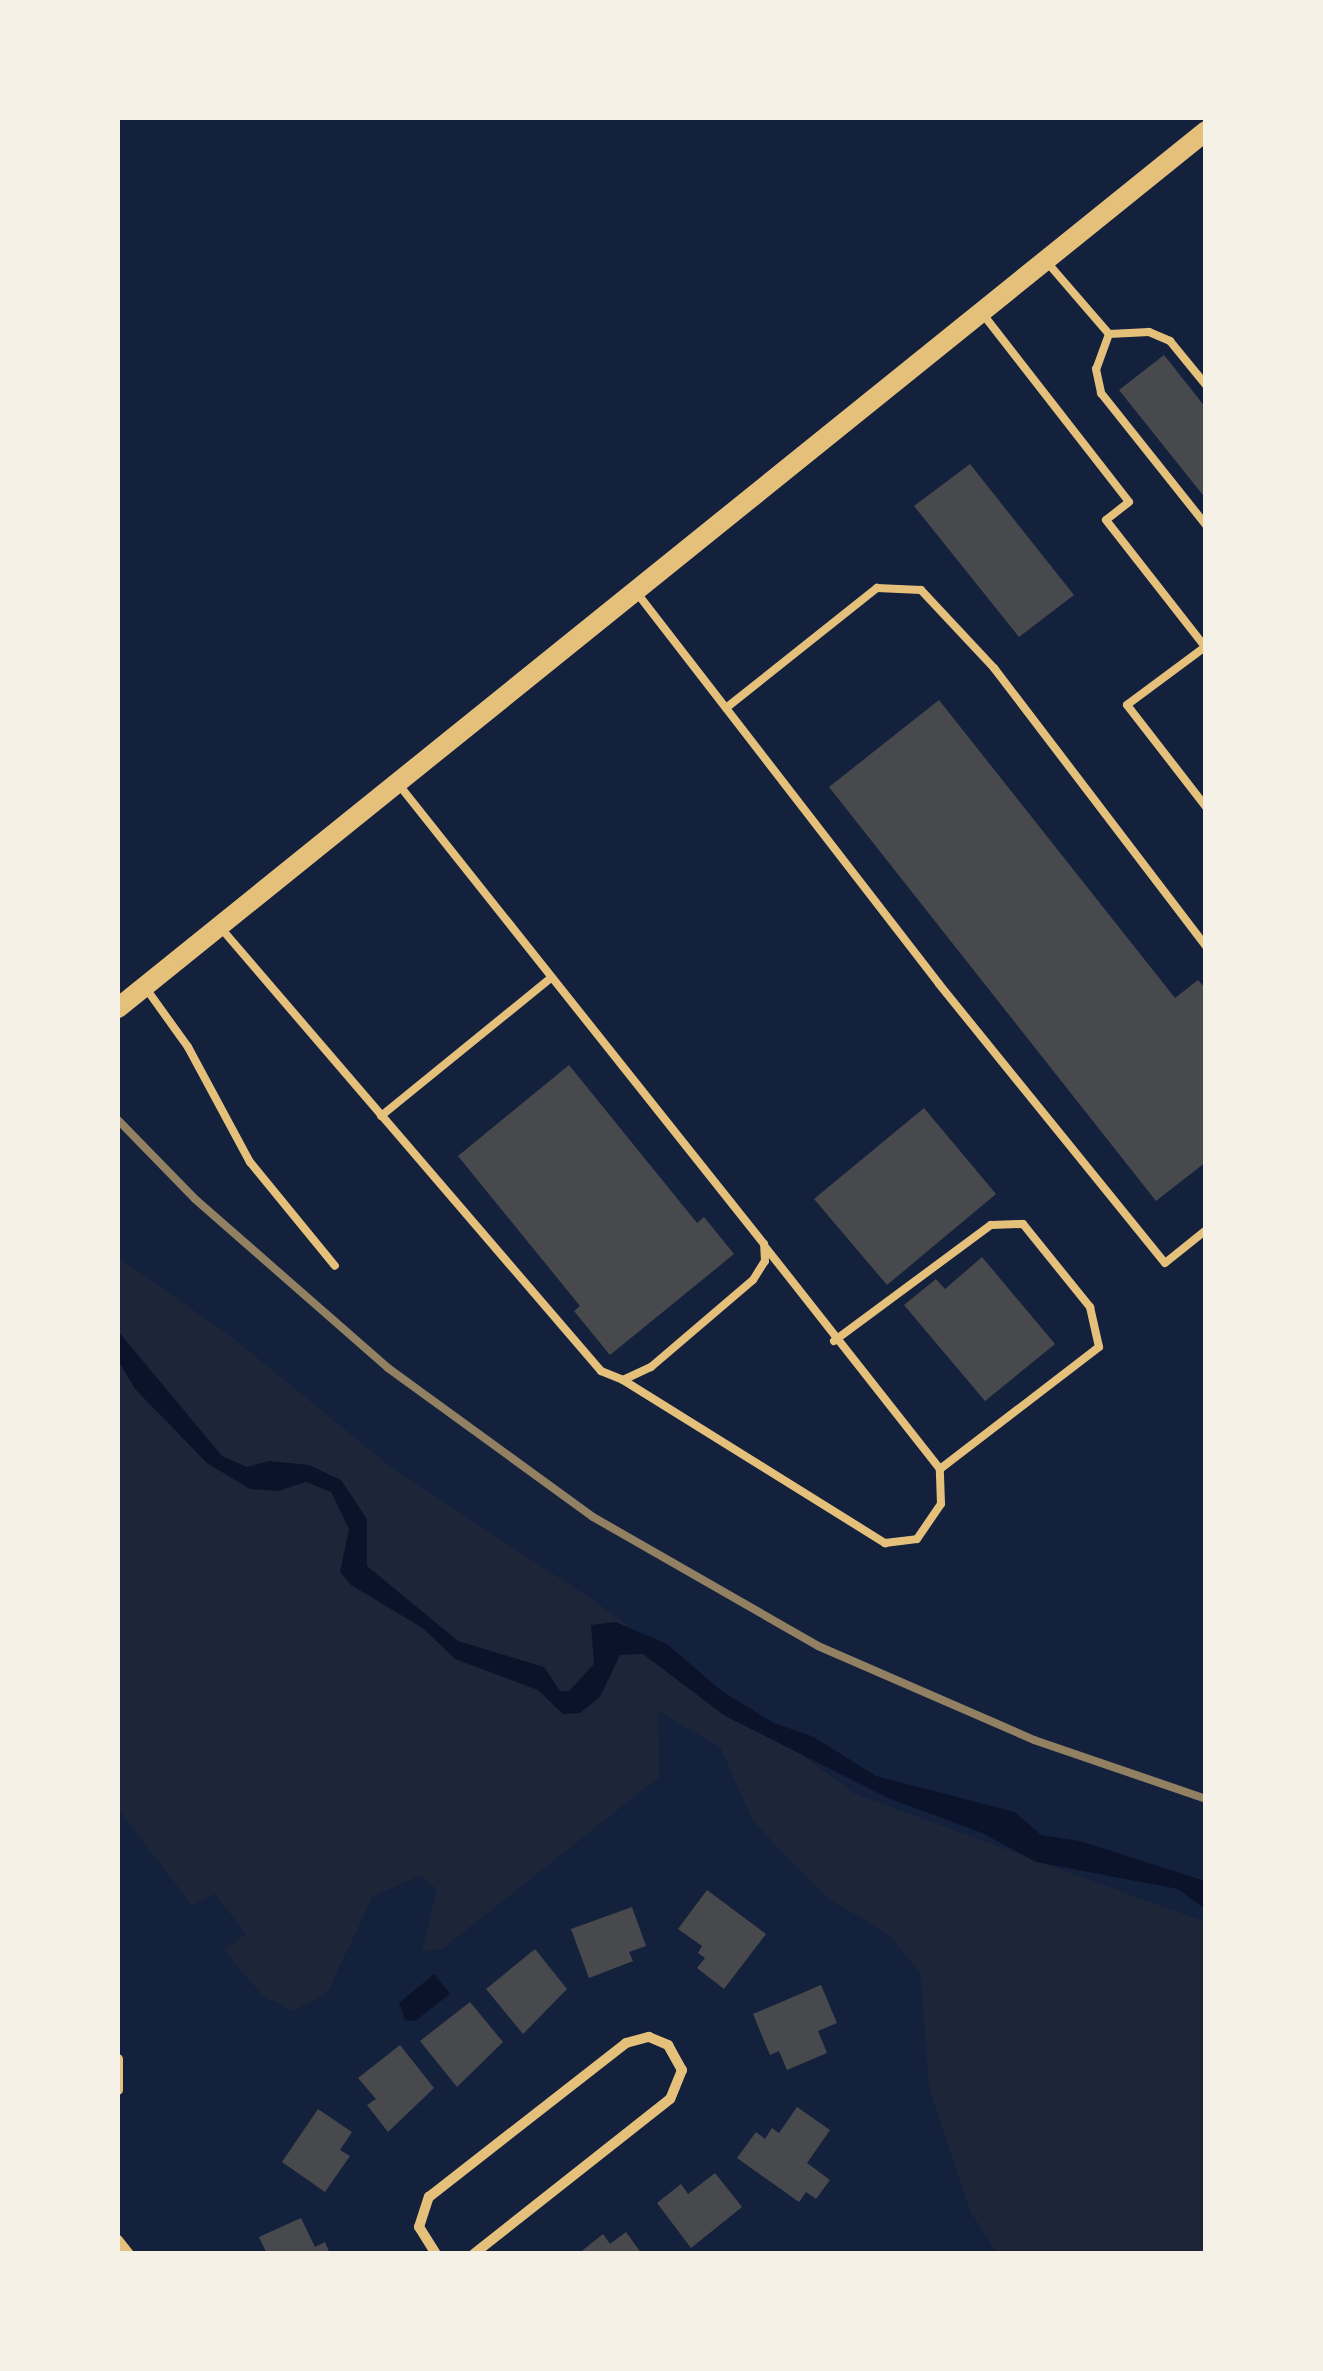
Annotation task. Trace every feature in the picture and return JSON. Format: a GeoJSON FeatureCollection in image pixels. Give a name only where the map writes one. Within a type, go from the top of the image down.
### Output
{"type":"FeatureCollection","features":[{"type":"Feature","properties":{"kind":"main road"},"geometry":{"type":"LineString","coordinates":[[118,1008],[638,593],[1206,131]]}},
{"type":"Feature","properties":{"kind":"street"},"geometry":{"type":"LineString","coordinates":[[436,2254],[419,2227],[429,2197],[626,2043],[649,2036],[668,2045],[682,2070],[670,2100],[474,2254]]}},
{"type":"Feature","properties":{"kind":"street"},"geometry":{"type":"LineString","coordinates":[[118,2058],[118,2090]]}},
{"type":"Feature","properties":{"kind":"street"},"geometry":{"type":"LineString","coordinates":[[118,2240],[128,2254]]}},
{"type":"Feature","properties":{"kind":"lane"},"geometry":{"type":"LineString","coordinates":[[1046,261],[1108,334]]}},
{"type":"Feature","properties":{"kind":"lane"},"geometry":{"type":"LineString","coordinates":[[982,313],[1129,502],[1106,520],[1205,648],[1127,705],[1206,807]]}},
{"type":"Feature","properties":{"kind":"lane"},"geometry":{"type":"LineString","coordinates":[[1108,334],[1148,332],[1170,341],[1206,385]]}},
{"type":"Feature","properties":{"kind":"lane"},"geometry":{"type":"LineString","coordinates":[[1108,334],[1096,369],[1102,393],[1206,525]]}},
{"type":"Feature","properties":{"kind":"lane"},"geometry":{"type":"LineString","coordinates":[[726,708],[877,588],[921,590],[994,668],[1206,946]]}},
{"type":"Feature","properties":{"kind":"lane"},"geometry":{"type":"LineString","coordinates":[[638,593],[1165,1263],[1206,1230]]}},
{"type":"Feature","properties":{"kind":"lane"},"geometry":{"type":"LineString","coordinates":[[220,927],[601,1371],[622,1380],[885,1543],[917,1539],[942,1504],[940,1469],[834,1341],[764,1244],[399,785]]}},
{"type":"Feature","properties":{"kind":"lane"},"geometry":{"type":"LineString","coordinates":[[382,1116],[552,978]]}},
{"type":"Feature","properties":{"kind":"lane"},"geometry":{"type":"LineString","coordinates":[[144,987],[188,1047],[250,1162],[335,1266]]}},
{"type":"Feature","properties":{"kind":"lane"},"geometry":{"type":"LineString","coordinates":[[834,1341],[991,1225],[1023,1224],[1090,1308],[1099,1347],[940,1469]]}},
{"type":"Feature","properties":{"kind":"lane"},"geometry":{"type":"LineString","coordinates":[[622,1380],[650,1367],[753,1280],[765,1261],[764,1244]]}},
{"type":"Feature","properties":{"kind":"shaded area"},"geometry":{"type":"Polygon","coordinates":[[[118,1257],[234,1339],[397,1472],[593,1600],[855,1794],[1205,1922],[1205,2253],[997,2253],[970,2211],[929,2088],[921,1974],[889,1935],[825,1896],[753,1821],[720,1747],[658,1711],[659,1777],[442,1949],[422,1951],[437,1889],[419,1876],[373,1896],[327,1993],[293,2011],[262,1995],[224,1950],[246,1934],[215,1894],[192,1905],[118,1809],[118,1257]]]}},
{"type":"Feature","properties":{"kind":"shaded area"},"geometry":{"type":"Polygon","coordinates":[[[118,1331],[222,1456],[247,1467],[269,1461],[309,1465],[341,1480],[367,1519],[367,1566],[458,1641],[544,1667],[560,1691],[569,1691],[594,1664],[591,1625],[616,1622],[667,1644],[723,1692],[774,1723],[814,1737],[876,1776],[1015,1812],[1041,1835],[1080,1841],[1205,1881],[1205,1909],[1178,1889],[1036,1862],[982,1833],[888,1798],[725,1716],[643,1654],[620,1655],[600,1697],[580,1713],[563,1714],[538,1690],[455,1659],[424,1629],[351,1585],[340,1572],[349,1529],[331,1492],[306,1482],[278,1491],[250,1489],[207,1463],[135,1389],[118,1360],[118,1331]]]}},
{"type":"Feature","properties":{"kind":"shaded area"},"geometry":{"type":"Polygon","coordinates":[[[434,1974],[450,1994],[415,2021],[405,2020],[399,2003],[434,1974]]]}},
{"type":"Feature","properties":{"kind":"building"},"geometry":{"type":"Polygon","coordinates":[[[1164,355],[1206,408],[1206,499],[1119,390],[1164,355]]]}},
{"type":"Feature","properties":{"kind":"building"},"geometry":{"type":"Polygon","coordinates":[[[970,464],[1074,595],[1019,637],[914,506],[970,464]]]}},
{"type":"Feature","properties":{"kind":"building"},"geometry":{"type":"Polygon","coordinates":[[[939,700],[1175,998],[1198,980],[1206,989],[1206,1162],[1156,1201],[829,787],[939,700]]]}},
{"type":"Feature","properties":{"kind":"building"},"geometry":{"type":"Polygon","coordinates":[[[569,1065],[697,1223],[704,1217],[734,1254],[610,1355],[574,1311],[580,1306],[458,1156],[569,1065]]]}},
{"type":"Feature","properties":{"kind":"building"},"geometry":{"type":"Polygon","coordinates":[[[924,1108],[996,1194],[887,1285],[814,1199],[924,1108]]]}},
{"type":"Feature","properties":{"kind":"building"},"geometry":{"type":"Polygon","coordinates":[[[982,1257],[1055,1344],[985,1401],[904,1305],[936,1279],[945,1289],[982,1257]]]}},
{"type":"Feature","properties":{"kind":"building"},"geometry":{"type":"Polygon","coordinates":[[[707,1890],[766,1934],[724,1989],[697,1968],[705,1958],[698,1953],[702,1946],[678,1929],[707,1890]]]}},
{"type":"Feature","properties":{"kind":"building"},"geometry":{"type":"Polygon","coordinates":[[[632,1907],[646,1946],[629,1952],[633,1961],[589,1978],[571,1929],[632,1907]]]}},
{"type":"Feature","properties":{"kind":"building"},"geometry":{"type":"Polygon","coordinates":[[[535,1949],[567,1989],[523,2034],[486,1989],[535,1949]]]}},
{"type":"Feature","properties":{"kind":"building"},"geometry":{"type":"Polygon","coordinates":[[[821,1985],[837,2023],[818,2031],[827,2053],[787,2070],[779,2051],[770,2055],[753,2014],[821,1985]]]}},
{"type":"Feature","properties":{"kind":"building"},"geometry":{"type":"Polygon","coordinates":[[[470,2002],[503,2042],[457,2087],[420,2041],[470,2002]]]}},
{"type":"Feature","properties":{"kind":"building"},"geometry":{"type":"Polygon","coordinates":[[[400,2045],[434,2088],[388,2132],[367,2105],[376,2099],[358,2078],[400,2045]]]}},
{"type":"Feature","properties":{"kind":"building"},"geometry":{"type":"Polygon","coordinates":[[[797,2107],[830,2130],[807,2163],[830,2180],[816,2199],[806,2192],[799,2202],[737,2158],[756,2132],[765,2139],[772,2128],[779,2133],[797,2107]]]}},
{"type":"Feature","properties":{"kind":"building"},"geometry":{"type":"Polygon","coordinates":[[[318,2109],[352,2132],[340,2150],[350,2156],[325,2192],[282,2162],[318,2109]]]}},
{"type":"Feature","properties":{"kind":"building"},"geometry":{"type":"Polygon","coordinates":[[[715,2173],[742,2207],[691,2248],[657,2203],[681,2184],[688,2194],[715,2173]]]}},
{"type":"Feature","properties":{"kind":"building"},"geometry":{"type":"Polygon","coordinates":[[[301,2218],[315,2247],[325,2242],[330,2254],[267,2254],[259,2237],[301,2218]]]}},
{"type":"Feature","properties":{"kind":"building"},"geometry":{"type":"Polygon","coordinates":[[[626,2232],[642,2254],[578,2254],[603,2234],[610,2244],[626,2232]]]}},
{"type":"Feature","properties":{"kind":"railway"},"geometry":{"type":"LineString","coordinates":[[118,1120],[195,1199],[388,1368],[593,1517],[818,1646],[1034,1740],[1206,1799]]}}]}
